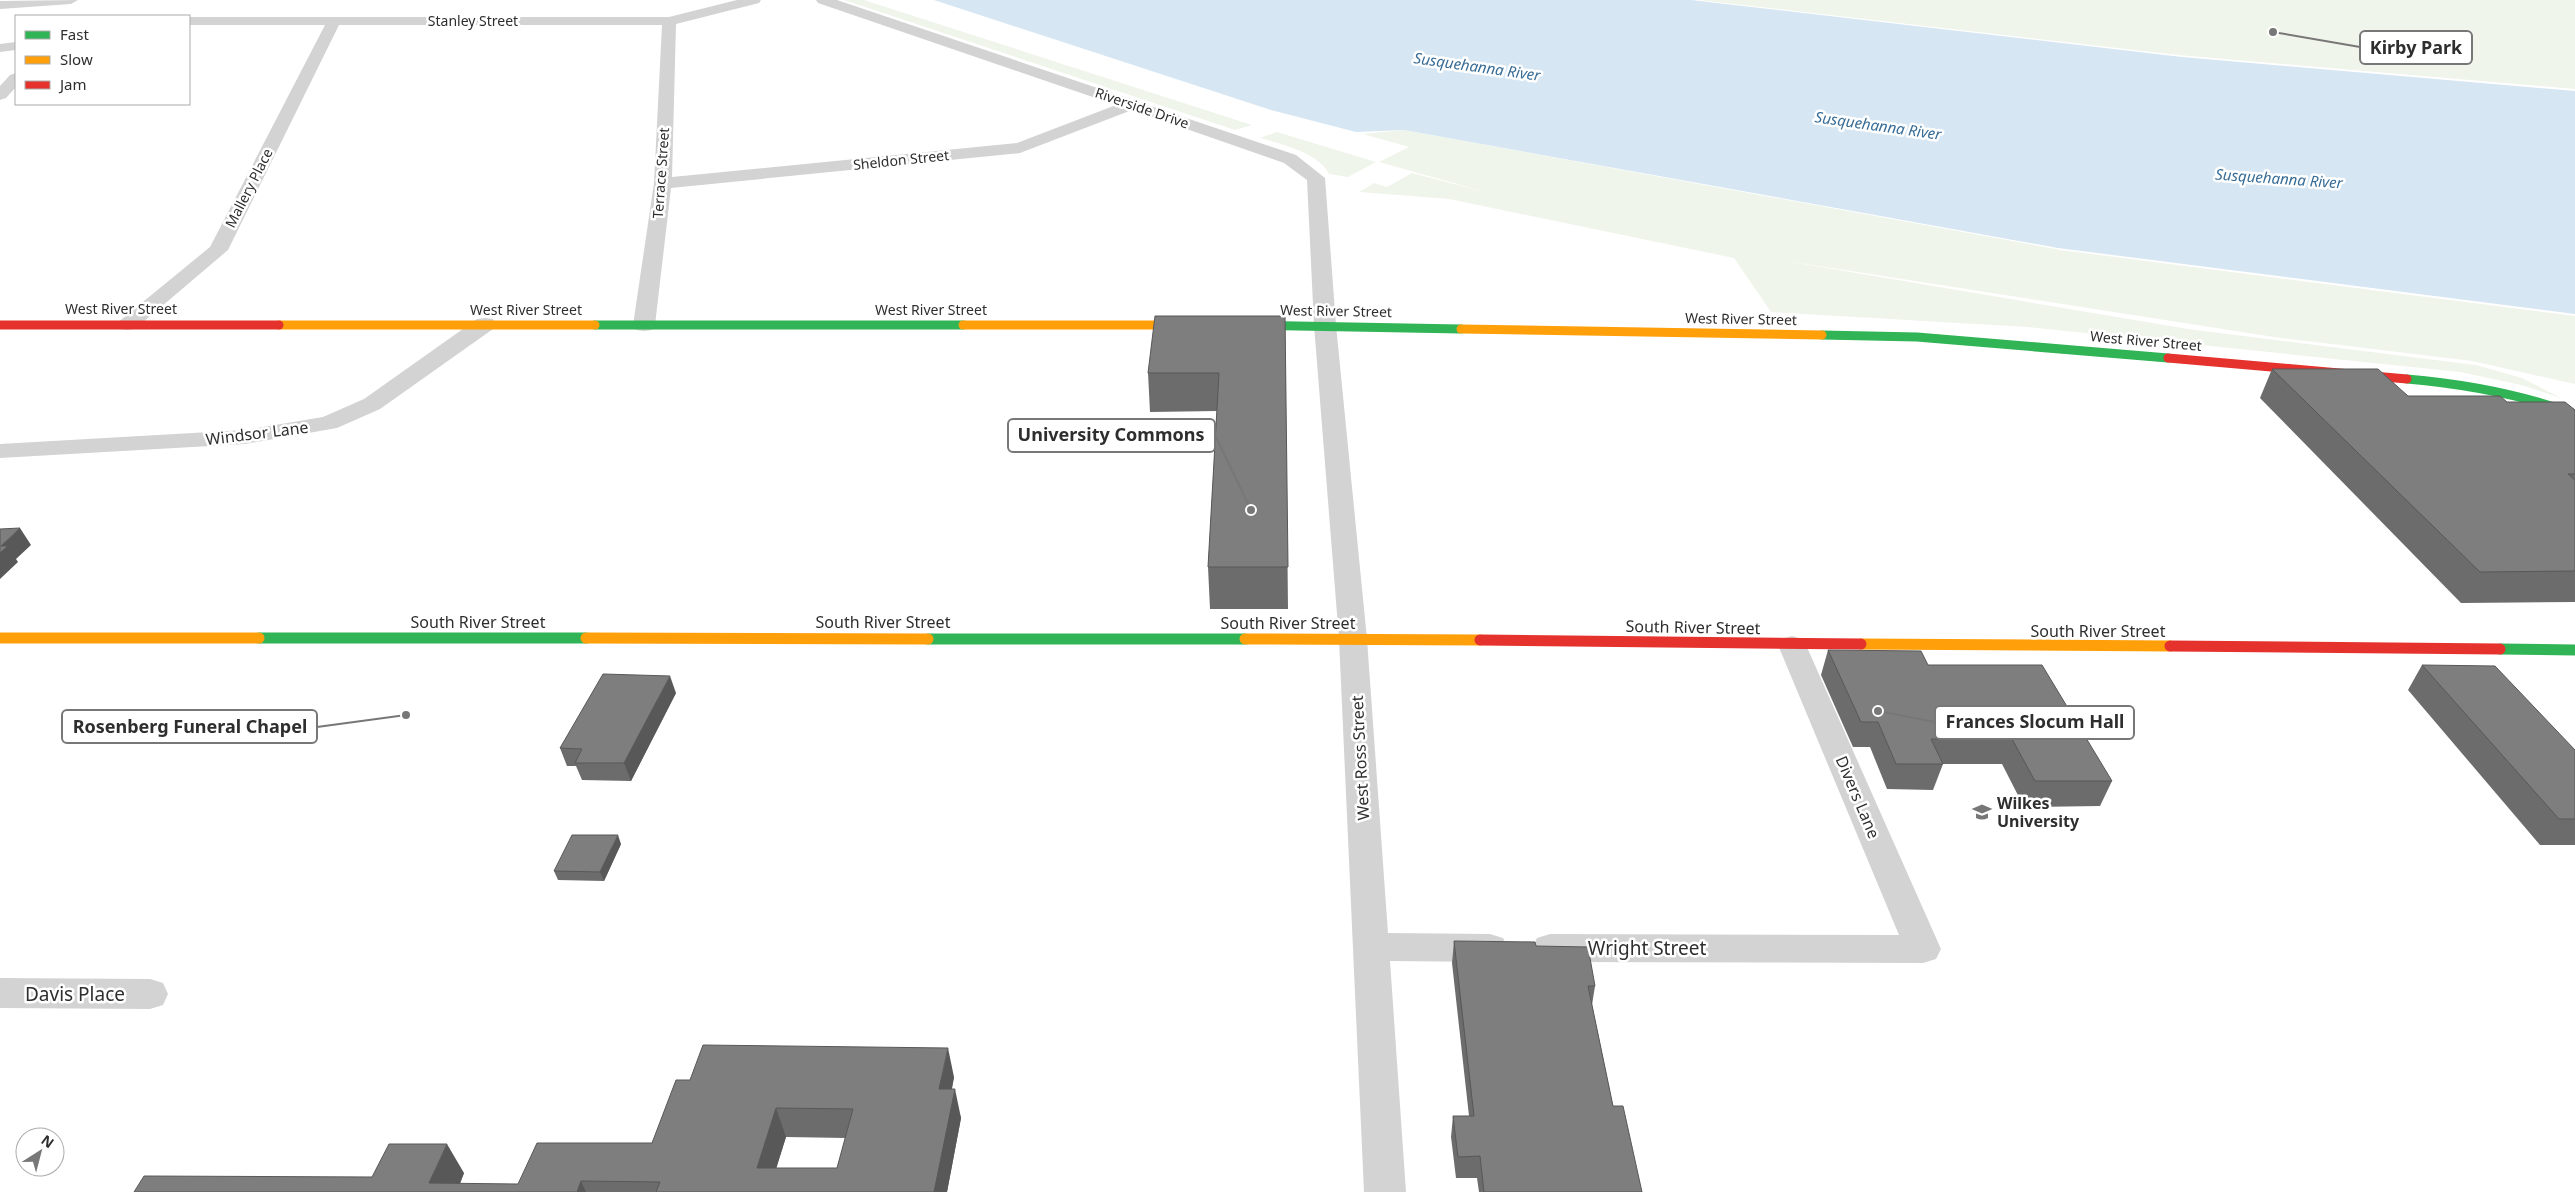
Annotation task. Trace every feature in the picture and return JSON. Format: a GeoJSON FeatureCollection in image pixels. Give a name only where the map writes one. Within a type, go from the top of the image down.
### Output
{"type":"FeatureCollection","features":[{"type":"Feature","properties":{"kind":"street"},"geometry":{"type":"LineString","coordinates":[[0,5],[71,0]]}},
{"type":"Feature","properties":{"kind":"street","name":"Stanley Street"},"geometry":{"type":"LineString","coordinates":[[190,21],[669,21],[754,0]]}},
{"type":"Feature","properties":{"kind":"street","name":"Riverside Drive"},"geometry":{"type":"LineString","coordinates":[[823,0],[1290,159],[1316,178],[1325,325]]}},
{"type":"Feature","properties":{"kind":"street","name":"Mallery Place"},"geometry":{"type":"LineString","coordinates":[[127,324],[218,250],[334,21]]}},
{"type":"Feature","properties":{"kind":"street","name":"Terrace Street"},"geometry":{"type":"LineString","coordinates":[[644,325],[663,183],[669,21]]}},
{"type":"Feature","properties":{"kind":"street"},"geometry":{"type":"LineString","coordinates":[[0,48],[15,46]]}},
{"type":"Feature","properties":{"kind":"street"},"geometry":{"type":"LineString","coordinates":[[0,95],[15,79]]}},
{"type":"Feature","properties":{"kind":"street","name":"Sheldon Street"},"geometry":{"type":"LineString","coordinates":[[663,183],[1020,148],[1131,104]]}},
{"type":"Feature","properties":{"kind":"street","name":"Windsor Lane"},"geometry":{"type":"LineString","coordinates":[[0,451],[245,437],[329,423],[372,404],[485,324]]}},
{"type":"Feature","properties":{"kind":"street","name":"West River Street"},"geometry":{"type":"LineString","coordinates":[[0,325],[1206,325]]}},
{"type":"Feature","properties":{"kind":"street","name":"West River Street"},"geometry":{"type":"LineString","coordinates":[[1236,325],[1325,325],[1917,337],[2459,383],[2498,389],[2546,402],[2575,414]]}},
{"type":"Feature","properties":{"kind":"street","name":"West Ross Street"},"geometry":{"type":"LineString","coordinates":[[1325,325],[1353,639],[1385,1192]]}},
{"type":"Feature","properties":{"kind":"street","name":"South River Street"},"geometry":{"type":"LineString","coordinates":[[0,638],[1353,639],[1792,645],[2575,650]]}},
{"type":"Feature","properties":{"kind":"street","name":"Divers Lane"},"geometry":{"type":"LineString","coordinates":[[1792,645],[1923,949]]}},
{"type":"Feature","properties":{"kind":"street","name":"Wright Street"},"geometry":{"type":"LineString","coordinates":[[1371,947],[1923,949]]}},
{"type":"Feature","properties":{"kind":"street","name":"Davis Place"},"geometry":{"type":"LineString","coordinates":[[0,993],[150,994]]}},
{"type":"Feature","properties":{"kind":"shaded area"},"geometry":{"type":"Polygon","coordinates":[[[844,0],[864,0],[1252,125],[1235,130],[844,0]]]}},
{"type":"Feature","properties":{"kind":"shaded area"},"geometry":{"type":"Polygon","coordinates":[[[1699,0],[2575,0],[2575,89],[2178,55],[1699,0]]]}},
{"type":"Feature","properties":{"kind":"shaded area"},"geometry":{"type":"Polygon","coordinates":[[[1404,130],[2061,250],[2575,316],[2575,384],[2472,361],[2274,337],[1767,258],[2188,329],[2476,365],[2522,378],[2561,398],[2521,385],[2460,372],[2028,327],[1771,312],[1734,258],[1449,199],[1359,192],[1374,183],[1387,187],[1412,173],[1489,193],[1379,162],[1409,147],[1363,134],[1404,130]]]}},
{"type":"Feature","properties":{"kind":"shaded area"},"geometry":{"type":"Polygon","coordinates":[[[1277,132],[1376,162],[1348,177],[1329,174],[1317,160],[1299,150],[1260,138],[1277,132]]]}},
{"type":"Feature","properties":{"kind":"water","name":"Susquehanna River"},"geometry":{"type":"Polygon","coordinates":[[[934,0],[1691,0],[2182,57],[2575,91],[2575,314],[2058,248],[1404,130],[1356,132],[1271,110],[934,0]]]}},
{"type":"Feature","properties":{"kind":"building"},"geometry":{"type":"Polygon","coordinates":[[[1155,316],[1285,316],[1288,567],[1208,567],[1219,373],[1148,373],[1155,316]]]}},
{"type":"Feature","properties":{"kind":"building"},"geometry":{"type":"Polygon","coordinates":[[[2272,369],[2378,369],[2408,396],[2500,396],[2507,402],[2565,402],[2575,410],[2575,474],[2568,474],[2575,480],[2575,571],[2480,572],[2272,369]]]}},
{"type":"Feature","properties":{"kind":"building"},"geometry":{"type":"Polygon","coordinates":[[[20,528],[1,546],[8,546],[0,553],[0,529],[20,528]]]}},
{"type":"Feature","properties":{"kind":"building"},"geometry":{"type":"Polygon","coordinates":[[[1828,650],[1921,651],[1928,665],[2042,665],[2112,781],[2035,781],[2012,739],[1931,739],[1943,764],[1896,764],[1878,722],[1861,722],[1828,650]]]}},
{"type":"Feature","properties":{"kind":"building"},"geometry":{"type":"Polygon","coordinates":[[[2422,665],[2495,666],[2575,750],[2575,819],[2559,819],[2422,665]]]}},
{"type":"Feature","properties":{"kind":"building"},"geometry":{"type":"Polygon","coordinates":[[[603,674],[670,676],[624,763],[575,763],[582,749],[560,748],[603,674]]]}},
{"type":"Feature","properties":{"kind":"building"},"geometry":{"type":"Polygon","coordinates":[[[572,835],[618,835],[600,872],[554,871],[572,835]]]}},
{"type":"Feature","properties":{"kind":"building"},"geometry":{"type":"Polygon","coordinates":[[[1454,941],[1535,942],[1536,946],[1588,947],[1595,986],[1588,986],[1613,1106],[1623,1106],[1642,1192],[1484,1192],[1480,1156],[1458,1157],[1453,1116],[1474,1116],[1454,941]]]}},
{"type":"Feature","properties":{"kind":"building"},"geometry":{"type":"Polygon","coordinates":[[[703,1045],[948,1048],[939,1089],[955,1089],[934,1192],[656,1192],[660,1182],[581,1181],[577,1192],[134,1192],[144,1176],[372,1177],[389,1144],[447,1144],[429,1183],[518,1184],[537,1143],[652,1143],[676,1080],[690,1080],[703,1045]],[[776,1108],[757,1168],[837,1168],[853,1109],[776,1108]]]}},
{"type":"Feature","properties":{"kind":"traffic: fast"},"geometry":{"type":"LineString","coordinates":[[595,325],[963,325]]}},
{"type":"Feature","properties":{"kind":"traffic: fast"},"geometry":{"type":"LineString","coordinates":[[1248,325],[1461,329]]}},
{"type":"Feature","properties":{"kind":"traffic: fast"},"geometry":{"type":"LineString","coordinates":[[1822,335],[1917,337],[2168,358]]}},
{"type":"Feature","properties":{"kind":"traffic: fast"},"geometry":{"type":"LineString","coordinates":[[2407,379],[2450,383],[2492,390],[2534,400],[2575,414]]}},
{"type":"Feature","properties":{"kind":"traffic: fast"},"geometry":{"type":"LineString","coordinates":[[259,638],[586,638]]}},
{"type":"Feature","properties":{"kind":"traffic: fast"},"geometry":{"type":"LineString","coordinates":[[928,639],[1245,639]]}},
{"type":"Feature","properties":{"kind":"traffic: fast"},"geometry":{"type":"LineString","coordinates":[[2500,649],[2575,650]]}},
{"type":"Feature","properties":{"kind":"traffic: slow"},"geometry":{"type":"LineString","coordinates":[[279,325],[595,325]]}},
{"type":"Feature","properties":{"kind":"traffic: slow"},"geometry":{"type":"LineString","coordinates":[[963,325],[1190,325]]}},
{"type":"Feature","properties":{"kind":"traffic: slow"},"geometry":{"type":"LineString","coordinates":[[1461,329],[1822,335]]}},
{"type":"Feature","properties":{"kind":"traffic: slow"},"geometry":{"type":"LineString","coordinates":[[0,638],[259,638]]}},
{"type":"Feature","properties":{"kind":"traffic: slow"},"geometry":{"type":"LineString","coordinates":[[586,638],[928,639]]}},
{"type":"Feature","properties":{"kind":"traffic: slow"},"geometry":{"type":"LineString","coordinates":[[1245,639],[1480,640]]}},
{"type":"Feature","properties":{"kind":"traffic: slow"},"geometry":{"type":"LineString","coordinates":[[1861,644],[2170,646]]}},
{"type":"Feature","properties":{"kind":"traffic: jam"},"geometry":{"type":"LineString","coordinates":[[0,325],[279,325]]}},
{"type":"Feature","properties":{"kind":"traffic: jam"},"geometry":{"type":"LineString","coordinates":[[2168,358],[2407,379]]}},
{"type":"Feature","properties":{"kind":"traffic: jam"},"geometry":{"type":"LineString","coordinates":[[1480,640],[1861,644]]}},
{"type":"Feature","properties":{"kind":"traffic: jam"},"geometry":{"type":"LineString","coordinates":[[2170,646],[2500,649]]}},
{"type":"Feature","properties":{"kind":"place","name":"Kirby Park"},"geometry":{"type":"Point","coordinates":[2273,32]}},
{"type":"Feature","properties":{"kind":"place","name":"University Commons"},"geometry":{"type":"Point","coordinates":[1251,510]}},
{"type":"Feature","properties":{"kind":"place","name":"Frances Slocum Hall"},"geometry":{"type":"Point","coordinates":[1878,711]}},
{"type":"Feature","properties":{"kind":"place","name":"Rosenberg Funeral Chapel"},"geometry":{"type":"Point","coordinates":[406,715]}},
{"type":"Feature","properties":{"kind":"place","name":"Wilkes University"},"geometry":{"type":"Point","coordinates":[1982,812]}}]}
